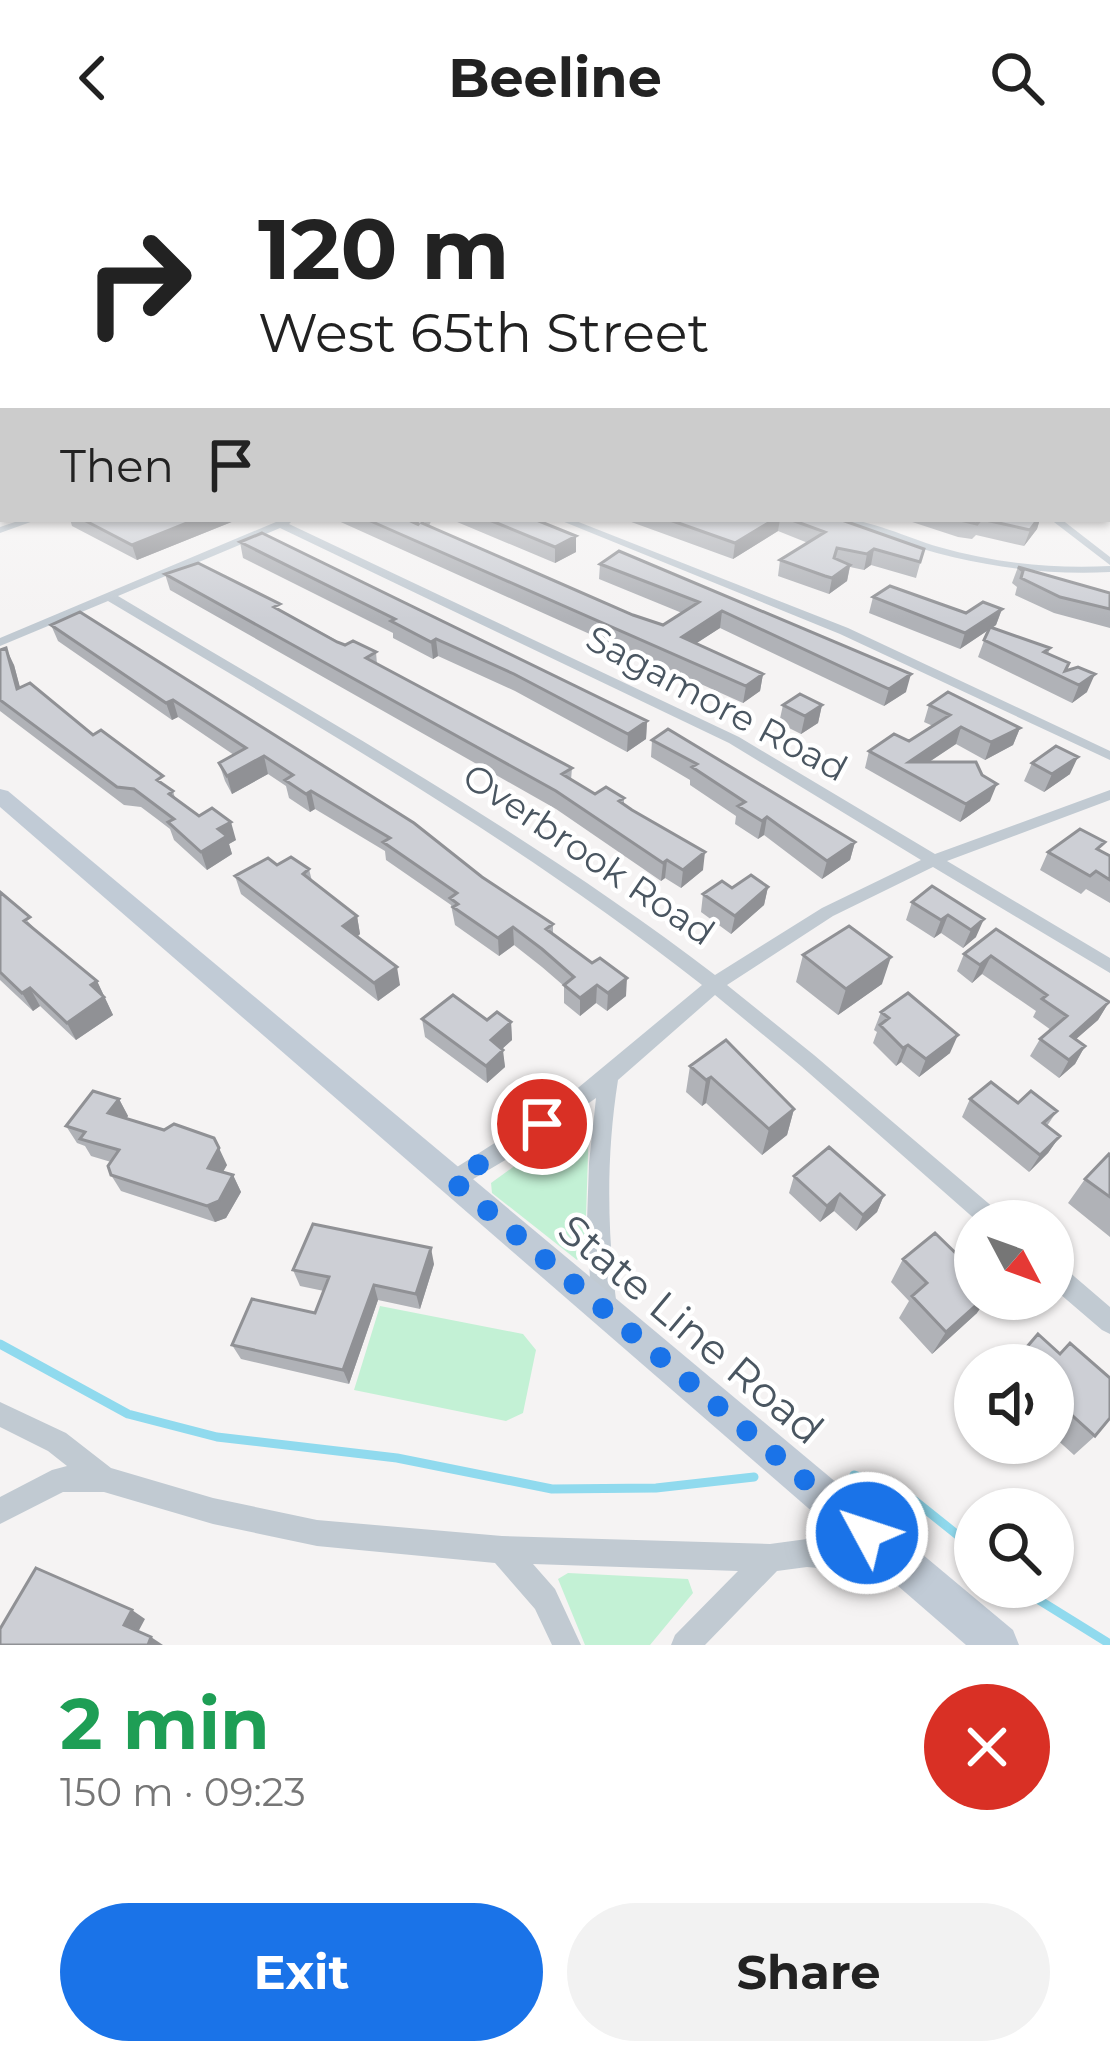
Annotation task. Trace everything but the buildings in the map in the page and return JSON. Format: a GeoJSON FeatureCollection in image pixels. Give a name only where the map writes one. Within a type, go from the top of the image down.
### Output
{"type":"FeatureCollection","features":[{"type":"Feature","properties":{"kind":"main road","name":"State Line Road"},"geometry":{"type":"LineString","coordinates":[[0,796],[998,1645]]}},
{"type":"Feature","properties":{"kind":"street"},"geometry":{"type":"LineString","coordinates":[[0,642],[284,522]]}},
{"type":"Feature","properties":{"kind":"street","name":"Sagamore Road"},"geometry":{"type":"LineString","coordinates":[[288,522],[716,730],[1110,966]]}},
{"type":"Feature","properties":{"kind":"street"},"geometry":{"type":"LineString","coordinates":[[570,522],[844,631],[1110,756]]}},
{"type":"Feature","properties":{"kind":"street"},"geometry":{"type":"LineString","coordinates":[[854,522],[1001,564],[1078,572],[1110,566]]}},
{"type":"Feature","properties":{"kind":"street"},"geometry":{"type":"LineString","coordinates":[[1058,522],[1110,566]]}},
{"type":"Feature","properties":{"kind":"street","name":"Overbrook Road"},"geometry":{"type":"LineString","coordinates":[[109,596],[509,840],[715,986],[968,1200]]}},
{"type":"Feature","properties":{"kind":"street"},"geometry":{"type":"LineString","coordinates":[[453,1181],[509,1148],[609,1076],[715,986],[817,916],[935,857],[1110,795]]}},
{"type":"Feature","properties":{"kind":"street"},"geometry":{"type":"LineString","coordinates":[[605,1312],[598,1255],[601,1119],[609,1076]]}},
{"type":"Feature","properties":{"kind":"street"},"geometry":{"type":"LineString","coordinates":[[1074,1291],[1110,1322]]}},
{"type":"Feature","properties":{"kind":"street"},"geometry":{"type":"LineString","coordinates":[[0,1414],[57,1442],[104,1479]]}},
{"type":"Feature","properties":{"kind":"street"},"geometry":{"type":"LineString","coordinates":[[0,1511],[62,1479],[104,1479],[213,1511],[317,1533],[502,1550],[770,1558],[808,1553],[900,1561]]}},
{"type":"Feature","properties":{"kind":"street"},"geometry":{"type":"LineString","coordinates":[[502,1550],[544,1599],[567,1645]]}},
{"type":"Feature","properties":{"kind":"street"},"geometry":{"type":"LineString","coordinates":[[685,1645],[770,1558]]}},
{"type":"Feature","properties":{"kind":"green space"},"geometry":{"type":"Polygon","coordinates":[[[582,1117],[589,1123],[585,1249],[577,1260],[492,1193],[491,1183],[582,1117]]]}},
{"type":"Feature","properties":{"kind":"green space"},"geometry":{"type":"Polygon","coordinates":[[[380,1306],[523,1334],[536,1350],[523,1413],[506,1421],[354,1390],[380,1306]]]}},
{"type":"Feature","properties":{"kind":"green space"},"geometry":{"type":"Polygon","coordinates":[[[568,1573],[688,1579],[693,1593],[650,1645],[585,1645],[558,1579],[568,1573]]]}},
{"type":"Feature","properties":{"kind":"waterway"},"geometry":{"type":"LineString","coordinates":[[0,1344],[128,1414],[217,1437],[397,1458],[552,1489],[656,1488],[754,1477]]}},
{"type":"Feature","properties":{"kind":"waterway"},"geometry":{"type":"LineString","coordinates":[[854,1475],[905,1493],[954,1532]]}},
{"type":"Feature","properties":{"kind":"waterway"},"geometry":{"type":"LineString","coordinates":[[1052,1608],[1110,1644]]}},
{"type":"Feature","properties":{"kind":"route"},"geometry":{"type":"LineString","coordinates":[[542,1124],[453,1181],[867,1533]]}}]}
